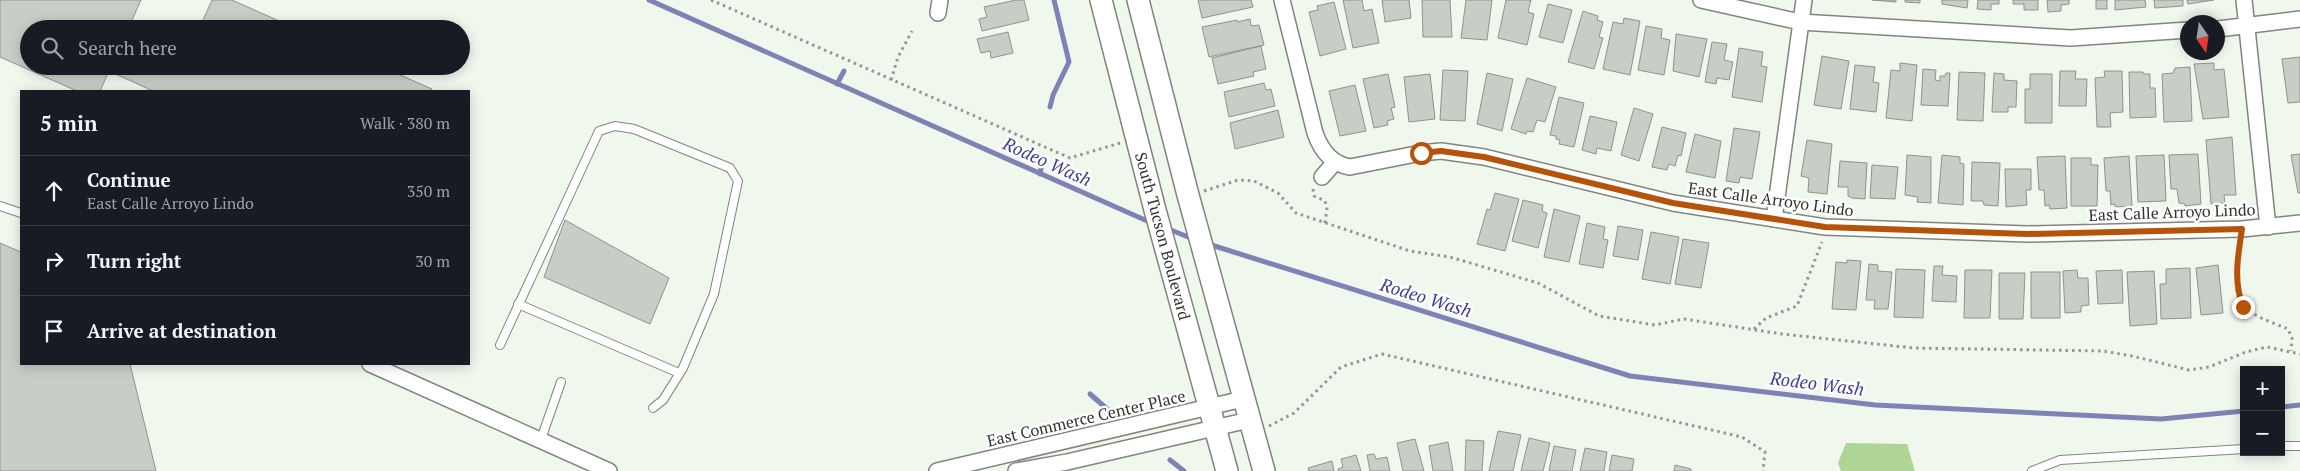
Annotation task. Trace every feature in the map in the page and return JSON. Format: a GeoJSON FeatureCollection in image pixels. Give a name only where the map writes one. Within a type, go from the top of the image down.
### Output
{"type":"FeatureCollection","features":[{"type":"Feature","properties":{"kind":"main road","name":"South Tucson Boulevard"},"geometry":{"type":"LineString","coordinates":[[1101,0],[1154,210],[1227,471]]}},
{"type":"Feature","properties":{"kind":"main road"},"geometry":{"type":"LineString","coordinates":[[1138,0],[1188,196],[1198,226],[1243,399],[1259,423],[1264,471]]}},
{"type":"Feature","properties":{"kind":"street"},"geometry":{"type":"LineString","coordinates":[[1282,0],[1315,133],[1320,146],[1335,162],[1322,177]]}},
{"type":"Feature","properties":{"kind":"street"},"geometry":{"type":"LineString","coordinates":[[1701,0],[1800,22],[2071,38],[2180,31]]}},
{"type":"Feature","properties":{"kind":"street"},"geometry":{"type":"LineString","coordinates":[[1774,219],[1804,0]]}},
{"type":"Feature","properties":{"kind":"street"},"geometry":{"type":"LineString","coordinates":[[2244,0],[2268,227]]}},
{"type":"Feature","properties":{"kind":"street"},"geometry":{"type":"LineString","coordinates":[[2225,28],[2246,27],[2300,19]]}},
{"type":"Feature","properties":{"kind":"street","name":"East Calle Arroyo Lindo"},"geometry":{"type":"LineString","coordinates":[[1335,162],[1350,167],[1406,155],[1441,151],[1484,157],[1673,203],[1825,227],[2027,234],[2242,229],[2300,223]]}},
{"type":"Feature","properties":{"kind":"street"},"geometry":{"type":"LineString","coordinates":[[372,365],[540,442],[609,471]]}},
{"type":"Feature","properties":{"kind":"street","name":"East Commerce Center Place"},"geometry":{"type":"LineString","coordinates":[[937,471],[1243,399]]}},
{"type":"Feature","properties":{"kind":"street"},"geometry":{"type":"LineString","coordinates":[[1016,471],[1067,462],[1216,429],[1259,423]]}},
{"type":"Feature","properties":{"kind":"lane"},"geometry":{"type":"LineString","coordinates":[[500,345],[599,131],[615,126],[634,129],[730,168],[738,181],[714,294],[679,374],[663,400],[653,408]]}},
{"type":"Feature","properties":{"kind":"lane"},"geometry":{"type":"LineString","coordinates":[[0,206],[20,213]]}},
{"type":"Feature","properties":{"kind":"lane"},"geometry":{"type":"LineString","coordinates":[[518,304],[679,374]]}},
{"type":"Feature","properties":{"kind":"lane"},"geometry":{"type":"LineString","coordinates":[[540,442],[561,382]]}},
{"type":"Feature","properties":{"kind":"lane"},"geometry":{"type":"LineString","coordinates":[[2285,446],[2300,446]]}},
{"type":"Feature","properties":{"kind":"lane"},"geometry":{"type":"LineString","coordinates":[[2032,471],[2060,460],[2240,449]]}},
{"type":"Feature","properties":{"kind":"path"},"geometry":{"type":"LineString","coordinates":[[712,0],[1070,158],[1120,143]]}},
{"type":"Feature","properties":{"kind":"path"},"geometry":{"type":"LineString","coordinates":[[891,80],[898,57],[912,31]]}},
{"type":"Feature","properties":{"kind":"path"},"geometry":{"type":"LineString","coordinates":[[1322,177],[1313,186],[1314,196],[1325,201],[1327,208],[1325,223]]}},
{"type":"Feature","properties":{"kind":"path"},"geometry":{"type":"LineString","coordinates":[[1201,192],[1238,180],[1254,181],[1278,193],[1296,213],[1410,251],[1450,257],[1538,284],[1599,316],[1655,325],[1684,319],[1914,348],[2103,352],[2132,356],[2189,370],[2209,367],[2246,352],[2267,347],[2300,354]]}},
{"type":"Feature","properties":{"kind":"path"},"geometry":{"type":"LineString","coordinates":[[1754,329],[1766,318],[1797,306],[1822,245],[1825,227]]}},
{"type":"Feature","properties":{"kind":"path"},"geometry":{"type":"LineString","coordinates":[[2242,229],[2236,264],[2237,290],[2243,307],[2256,315],[2288,328],[2292,338],[2291,351]]}},
{"type":"Feature","properties":{"kind":"path"},"geometry":{"type":"LineString","coordinates":[[1259,423],[1294,412],[1341,367],[1382,354],[1742,437],[1765,452],[1764,471]]}},
{"type":"Feature","properties":{"kind":"green space"},"geometry":{"type":"Polygon","coordinates":[[[1846,443],[1907,444],[1915,471],[1841,471],[1838,463],[1846,443]]]}},
{"type":"Feature","properties":{"kind":"building"},"geometry":{"type":"Polygon","coordinates":[[[0,0],[141,0],[132,20],[20,20],[20,66],[0,57],[0,0]]]}},
{"type":"Feature","properties":{"kind":"building"},"geometry":{"type":"Polygon","coordinates":[[[212,0],[232,0],[277,20],[203,20],[212,0]]]}},
{"type":"Feature","properties":{"kind":"building"},"geometry":{"type":"Polygon","coordinates":[[[1024,0],[1029,20],[982,31],[979,19],[987,17],[984,7],[1024,0]]]}},
{"type":"Feature","properties":{"kind":"building"},"geometry":{"type":"Polygon","coordinates":[[[1198,0],[1251,0],[1253,7],[1202,18],[1198,0]]]}},
{"type":"Feature","properties":{"kind":"building"},"geometry":{"type":"Polygon","coordinates":[[[1343,0],[1362,0],[1364,11],[1372,9],[1379,43],[1353,48],[1343,0]]]}},
{"type":"Feature","properties":{"kind":"building"},"geometry":{"type":"Polygon","coordinates":[[[1382,0],[1409,0],[1411,18],[1385,22],[1382,0]]]}},
{"type":"Feature","properties":{"kind":"building"},"geometry":{"type":"Polygon","coordinates":[[[1422,0],[1450,0],[1452,37],[1423,37],[1422,0]]]}},
{"type":"Feature","properties":{"kind":"building"},"geometry":{"type":"Polygon","coordinates":[[[1466,0],[1492,0],[1487,40],[1461,38],[1466,0]]]}},
{"type":"Feature","properties":{"kind":"building"},"geometry":{"type":"Polygon","coordinates":[[[1506,0],[1531,0],[1528,12],[1534,14],[1527,45],[1498,38],[1506,0]]]}},
{"type":"Feature","properties":{"kind":"building"},"geometry":{"type":"Polygon","coordinates":[[[1872,0],[1896,0],[1896,2],[1872,0]]]}},
{"type":"Feature","properties":{"kind":"building"},"geometry":{"type":"Polygon","coordinates":[[[1905,0],[1920,0],[1920,3],[1905,2],[1905,0]]]}},
{"type":"Feature","properties":{"kind":"building"},"geometry":{"type":"Polygon","coordinates":[[[1942,0],[1968,0],[1967,8],[1942,4],[1942,0]]]}},
{"type":"Feature","properties":{"kind":"building"},"geometry":{"type":"Polygon","coordinates":[[[1978,0],[1999,0],[1999,4],[1991,4],[1991,10],[1977,9],[1978,0]]]}},
{"type":"Feature","properties":{"kind":"building"},"geometry":{"type":"Polygon","coordinates":[[[2013,0],[2038,0],[2038,10],[2024,10],[2024,4],[2013,4],[2013,0]]]}},
{"type":"Feature","properties":{"kind":"building"},"geometry":{"type":"Polygon","coordinates":[[[2047,0],[2069,0],[2069,4],[2061,5],[2061,11],[2048,12],[2047,0]]]}},
{"type":"Feature","properties":{"kind":"building"},"geometry":{"type":"Polygon","coordinates":[[[2096,0],[2107,0],[2107,9],[2096,9],[2096,0]]]}},
{"type":"Feature","properties":{"kind":"building"},"geometry":{"type":"Polygon","coordinates":[[[2115,0],[2145,0],[2146,7],[2115,10],[2115,0]]]}},
{"type":"Feature","properties":{"kind":"building"},"geometry":{"type":"Polygon","coordinates":[[[2154,0],[2183,0],[2183,6],[2155,8],[2154,0]]]}},
{"type":"Feature","properties":{"kind":"building"},"geometry":{"type":"Polygon","coordinates":[[[2187,0],[2214,0],[2188,4],[2187,0]]]}},
{"type":"Feature","properties":{"kind":"building"},"geometry":{"type":"Polygon","coordinates":[[[1334,2],[1346,49],[1320,56],[1309,12],[1318,10],[1317,6],[1334,2]]]}},
{"type":"Feature","properties":{"kind":"building"},"geometry":{"type":"Polygon","coordinates":[[[1548,4],[1572,10],[1563,43],[1539,37],[1548,4]]]}},
{"type":"Feature","properties":{"kind":"building"},"geometry":{"type":"Polygon","coordinates":[[[1583,11],[1598,16],[1597,20],[1603,22],[1599,37],[1603,38],[1594,69],[1568,62],[1583,11]]]}},
{"type":"Feature","properties":{"kind":"building"},"geometry":{"type":"Polygon","coordinates":[[[1624,18],[1640,21],[1630,75],[1603,69],[1613,22],[1623,24],[1624,18]]]}},
{"type":"Feature","properties":{"kind":"building"},"geometry":{"type":"Polygon","coordinates":[[[1250,19],[1251,26],[1259,25],[1264,45],[1209,57],[1202,27],[1250,19]]]}},
{"type":"Feature","properties":{"kind":"building"},"geometry":{"type":"Polygon","coordinates":[[[1646,26],[1662,29],[1661,38],[1670,40],[1664,75],[1638,70],[1646,26]]]}},
{"type":"Feature","properties":{"kind":"building"},"geometry":{"type":"Polygon","coordinates":[[[1008,32],[1013,53],[991,58],[990,51],[981,53],[977,39],[1008,32]]]}},
{"type":"Feature","properties":{"kind":"building"},"geometry":{"type":"Polygon","coordinates":[[[1676,34],[1707,39],[1699,77],[1673,71],[1676,34]]]}},
{"type":"Feature","properties":{"kind":"building"},"geometry":{"type":"Polygon","coordinates":[[[1712,42],[1727,44],[1724,60],[1733,62],[1729,80],[1717,78],[1716,84],[1705,82],[1712,42]]]}},
{"type":"Feature","properties":{"kind":"building"},"geometry":{"type":"Polygon","coordinates":[[[1261,46],[1266,69],[1253,72],[1254,76],[1218,84],[1212,58],[1261,46]]]}},
{"type":"Feature","properties":{"kind":"building"},"geometry":{"type":"Polygon","coordinates":[[[1739,48],[1763,52],[1761,66],[1767,67],[1762,102],[1732,97],[1739,48]]]}},
{"type":"Feature","properties":{"kind":"building"},"geometry":{"type":"Polygon","coordinates":[[[1822,56],[1849,61],[1841,109],[1814,105],[1822,56]]]}},
{"type":"Feature","properties":{"kind":"building"},"geometry":{"type":"Polygon","coordinates":[[[2300,57],[2300,102],[2288,103],[2282,59],[2300,57]]]}},
{"type":"Feature","properties":{"kind":"building"},"geometry":{"type":"Polygon","coordinates":[[[1900,63],[1917,65],[1912,121],[1886,118],[1891,70],[1900,71],[1900,63]]]}},
{"type":"Feature","properties":{"kind":"building"},"geometry":{"type":"Polygon","coordinates":[[[2214,63],[2214,70],[2224,69],[2229,117],[2203,119],[2194,64],[2214,63]]]}},
{"type":"Feature","properties":{"kind":"building"},"geometry":{"type":"Polygon","coordinates":[[[1855,65],[1875,67],[1873,82],[1879,83],[1876,112],[1850,109],[1855,65]]]}},
{"type":"Feature","properties":{"kind":"building"},"geometry":{"type":"Polygon","coordinates":[[[2190,67],[2192,121],[2164,122],[2162,74],[2173,73],[2175,68],[2190,67]]]}},
{"type":"Feature","properties":{"kind":"building"},"geometry":{"type":"Polygon","coordinates":[[[1923,69],[1936,70],[1935,80],[1940,81],[1940,76],[1950,73],[1948,106],[1921,105],[1923,69]]]}},
{"type":"Feature","properties":{"kind":"building"},"geometry":{"type":"Polygon","coordinates":[[[1443,70],[1468,71],[1465,121],[1440,120],[1443,70]]]}},
{"type":"Feature","properties":{"kind":"building"},"geometry":{"type":"Polygon","coordinates":[[[2060,71],[2076,71],[2075,79],[2087,79],[2086,106],[2059,106],[2060,71]]]}},
{"type":"Feature","properties":{"kind":"building"},"geometry":{"type":"Polygon","coordinates":[[[2104,71],[2122,71],[2123,112],[2110,113],[2111,127],[2097,127],[2095,78],[2105,77],[2104,71]]]}},
{"type":"Feature","properties":{"kind":"building"},"geometry":{"type":"Polygon","coordinates":[[[1959,72],[1985,73],[1983,121],[1957,120],[1959,72]]]}},
{"type":"Feature","properties":{"kind":"building"},"geometry":{"type":"Polygon","coordinates":[[[2129,72],[2150,74],[2150,88],[2155,88],[2156,117],[2130,118],[2129,72]]]}},
{"type":"Feature","properties":{"kind":"building"},"geometry":{"type":"Polygon","coordinates":[[[1487,73],[1513,79],[1502,131],[1477,124],[1487,73]]]}},
{"type":"Feature","properties":{"kind":"building"},"geometry":{"type":"Polygon","coordinates":[[[1994,73],[2004,74],[2004,80],[2017,81],[2016,107],[2008,107],[2008,112],[1992,112],[1994,73]]]}},
{"type":"Feature","properties":{"kind":"building"},"geometry":{"type":"Polygon","coordinates":[[[1388,74],[1395,107],[1391,108],[1394,119],[1387,121],[1388,125],[1374,128],[1363,79],[1388,74]]]}},
{"type":"Feature","properties":{"kind":"building"},"geometry":{"type":"Polygon","coordinates":[[[1430,74],[1435,119],[1409,122],[1404,77],[1430,74]]]}},
{"type":"Feature","properties":{"kind":"building"},"geometry":{"type":"Polygon","coordinates":[[[2030,74],[2052,74],[2052,123],[2025,123],[2025,89],[2030,89],[2030,74]]]}},
{"type":"Feature","properties":{"kind":"building"},"geometry":{"type":"Polygon","coordinates":[[[41,75],[107,75],[100,90],[75,90],[41,75]]]}},
{"type":"Feature","properties":{"kind":"building"},"geometry":{"type":"Polygon","coordinates":[[[118,75],[400,75],[432,89],[432,90],[151,90],[118,75]]]}},
{"type":"Feature","properties":{"kind":"building"},"geometry":{"type":"Polygon","coordinates":[[[1527,78],[1556,87],[1545,122],[1537,120],[1533,132],[1527,131],[1526,134],[1511,129],[1527,78]]]}},
{"type":"Feature","properties":{"kind":"building"},"geometry":{"type":"Polygon","coordinates":[[[1264,83],[1266,90],[1271,89],[1275,106],[1229,117],[1224,92],[1264,83]]]}},
{"type":"Feature","properties":{"kind":"building"},"geometry":{"type":"Polygon","coordinates":[[[1355,85],[1366,131],[1340,136],[1329,91],[1355,85]]]}},
{"type":"Feature","properties":{"kind":"building"},"geometry":{"type":"Polygon","coordinates":[[[1559,97],[1584,103],[1574,147],[1559,144],[1560,140],[1556,139],[1556,136],[1550,135],[1559,97]]]}},
{"type":"Feature","properties":{"kind":"building"},"geometry":{"type":"Polygon","coordinates":[[[1634,108],[1653,114],[1639,161],[1621,155],[1634,108]]]}},
{"type":"Feature","properties":{"kind":"building"},"geometry":{"type":"Polygon","coordinates":[[[1278,110],[1284,137],[1235,149],[1230,123],[1278,110]]]}},
{"type":"Feature","properties":{"kind":"building"},"geometry":{"type":"Polygon","coordinates":[[[1590,116],[1617,122],[1611,151],[1597,148],[1596,154],[1582,150],[1590,116]]]}},
{"type":"Feature","properties":{"kind":"building"},"geometry":{"type":"Polygon","coordinates":[[[1662,127],[1686,133],[1681,156],[1678,155],[1675,166],[1669,164],[1667,170],[1652,167],[1662,127]]]}},
{"type":"Feature","properties":{"kind":"building"},"geometry":{"type":"Polygon","coordinates":[[[1734,128],[1760,132],[1752,179],[1740,177],[1739,183],[1726,181],[1734,128]]]}},
{"type":"Feature","properties":{"kind":"building"},"geometry":{"type":"Polygon","coordinates":[[[1695,134],[1721,141],[1715,178],[1686,172],[1695,134]]]}},
{"type":"Feature","properties":{"kind":"building"},"geometry":{"type":"Polygon","coordinates":[[[2232,137],[2236,195],[2224,195],[2225,203],[2211,204],[2206,140],[2232,137]]]}},
{"type":"Feature","properties":{"kind":"building"},"geometry":{"type":"Polygon","coordinates":[[[1807,140],[1832,144],[1827,194],[1808,192],[1809,178],[1801,176],[1807,140]]]}},
{"type":"Feature","properties":{"kind":"building"},"geometry":{"type":"Polygon","coordinates":[[[2198,154],[2201,204],[2185,206],[2185,204],[2179,203],[2177,189],[2171,189],[2169,155],[2198,154]]]}},
{"type":"Feature","properties":{"kind":"building"},"geometry":{"type":"Polygon","coordinates":[[[2300,154],[2300,193],[2298,193],[2291,155],[2300,154]]]}},
{"type":"Feature","properties":{"kind":"building"},"geometry":{"type":"Polygon","coordinates":[[[1907,155],[1931,157],[1931,203],[1917,202],[1918,197],[1905,195],[1907,155]]]}},
{"type":"Feature","properties":{"kind":"building"},"geometry":{"type":"Polygon","coordinates":[[[1942,155],[1960,157],[1960,163],[1964,164],[1963,205],[1938,203],[1942,155]]]}},
{"type":"Feature","properties":{"kind":"building"},"geometry":{"type":"Polygon","coordinates":[[[2164,155],[2166,201],[2138,202],[2136,156],[2164,155]]]}},
{"type":"Feature","properties":{"kind":"building"},"geometry":{"type":"Polygon","coordinates":[[[2065,156],[2067,208],[2050,209],[2049,205],[2045,206],[2044,190],[2039,190],[2037,157],[2065,156]]]}},
{"type":"Feature","properties":{"kind":"building"},"geometry":{"type":"Polygon","coordinates":[[[2129,156],[2132,206],[2115,207],[2115,204],[2111,205],[2110,191],[2106,191],[2104,158],[2129,156]]]}},
{"type":"Feature","properties":{"kind":"building"},"geometry":{"type":"Polygon","coordinates":[[[2071,158],[2091,158],[2091,165],[2098,165],[2097,206],[2071,206],[2071,158]]]}},
{"type":"Feature","properties":{"kind":"building"},"geometry":{"type":"Polygon","coordinates":[[[1840,161],[1867,163],[1865,199],[1852,198],[1848,196],[1848,187],[1838,187],[1840,161]]]}},
{"type":"Feature","properties":{"kind":"building"},"geometry":{"type":"Polygon","coordinates":[[[1972,162],[2000,163],[1998,206],[1984,205],[1983,201],[1971,201],[1972,162]]]}},
{"type":"Feature","properties":{"kind":"building"},"geometry":{"type":"Polygon","coordinates":[[[1872,165],[1898,167],[1895,199],[1870,198],[1872,165]]]}},
{"type":"Feature","properties":{"kind":"building"},"geometry":{"type":"Polygon","coordinates":[[[2005,169],[2031,169],[2031,190],[2026,190],[2027,205],[2006,207],[2005,169]]]}},
{"type":"Feature","properties":{"kind":"building"},"geometry":{"type":"Polygon","coordinates":[[[1495,193],[1519,199],[1505,251],[1477,244],[1487,209],[1490,210],[1495,193]]]}},
{"type":"Feature","properties":{"kind":"building"},"geometry":{"type":"Polygon","coordinates":[[[1523,200],[1543,205],[1542,211],[1547,213],[1538,248],[1512,241],[1523,200]]]}},
{"type":"Feature","properties":{"kind":"building"},"geometry":{"type":"Polygon","coordinates":[[[1554,209],[1580,216],[1569,262],[1544,257],[1554,209]]]}},
{"type":"Feature","properties":{"kind":"building"},"geometry":{"type":"Polygon","coordinates":[[[565,220],[669,278],[650,324],[544,277],[565,220]]]}},
{"type":"Feature","properties":{"kind":"building"},"geometry":{"type":"Polygon","coordinates":[[[1587,223],[1605,227],[1603,239],[1608,240],[1603,268],[1579,264],[1587,223]]]}},
{"type":"Feature","properties":{"kind":"building"},"geometry":{"type":"Polygon","coordinates":[[[1618,226],[1643,230],[1638,260],[1613,256],[1618,226]]]}},
{"type":"Feature","properties":{"kind":"building"},"geometry":{"type":"Polygon","coordinates":[[[1651,232],[1679,237],[1670,284],[1642,279],[1651,232]]]}},
{"type":"Feature","properties":{"kind":"building"},"geometry":{"type":"Polygon","coordinates":[[[1683,239],[1709,243],[1701,288],[1675,284],[1683,239]]]}},
{"type":"Feature","properties":{"kind":"building"},"geometry":{"type":"Polygon","coordinates":[[[0,243],[20,252],[20,365],[130,365],[156,471],[0,471],[0,243]]]}},
{"type":"Feature","properties":{"kind":"building"},"geometry":{"type":"Polygon","coordinates":[[[1847,260],[1861,261],[1856,310],[1832,309],[1836,262],[1847,263],[1847,260]]]}},
{"type":"Feature","properties":{"kind":"building"},"geometry":{"type":"Polygon","coordinates":[[[1869,264],[1878,265],[1878,271],[1892,272],[1888,309],[1874,309],[1875,300],[1866,300],[1869,264]]]}},
{"type":"Feature","properties":{"kind":"building"},"geometry":{"type":"Polygon","coordinates":[[[2218,265],[2223,313],[2201,315],[2196,268],[2218,265]]]}},
{"type":"Feature","properties":{"kind":"building"},"geometry":{"type":"Polygon","coordinates":[[[1934,266],[1943,266],[1942,275],[1957,276],[1956,302],[1932,301],[1934,266]]]}},
{"type":"Feature","properties":{"kind":"building"},"geometry":{"type":"Polygon","coordinates":[[[2190,268],[2191,318],[2161,319],[2160,284],[2166,284],[2166,269],[2190,268]]]}},
{"type":"Feature","properties":{"kind":"building"},"geometry":{"type":"Polygon","coordinates":[[[1896,269],[1925,270],[1923,318],[1894,317],[1896,269]]]}},
{"type":"Feature","properties":{"kind":"building"},"geometry":{"type":"Polygon","coordinates":[[[1965,270],[1992,270],[1990,318],[1964,318],[1965,270]]]}},
{"type":"Feature","properties":{"kind":"building"},"geometry":{"type":"Polygon","coordinates":[[[2077,270],[2078,278],[2088,278],[2089,305],[2081,306],[2081,312],[2065,313],[2063,271],[2077,270]]]}},
{"type":"Feature","properties":{"kind":"building"},"geometry":{"type":"Polygon","coordinates":[[[2122,270],[2123,303],[2098,304],[2096,271],[2122,270]]]}},
{"type":"Feature","properties":{"kind":"building"},"geometry":{"type":"Polygon","coordinates":[[[2154,271],[2157,324],[2130,326],[2127,272],[2154,271]]]}},
{"type":"Feature","properties":{"kind":"building"},"geometry":{"type":"Polygon","coordinates":[[[2031,272],[2060,272],[2060,318],[2031,318],[2031,272]]]}},
{"type":"Feature","properties":{"kind":"building"},"geometry":{"type":"Polygon","coordinates":[[[1999,273],[2025,273],[2023,319],[1999,319],[1999,273]]]}},
{"type":"Feature","properties":{"kind":"building"},"geometry":{"type":"Polygon","coordinates":[[[1498,431],[1521,435],[1513,471],[1489,471],[1498,431]]]}},
{"type":"Feature","properties":{"kind":"building"},"geometry":{"type":"Polygon","coordinates":[[[1529,438],[1550,443],[1543,471],[1521,471],[1529,438]]]}},
{"type":"Feature","properties":{"kind":"building"},"geometry":{"type":"Polygon","coordinates":[[[1415,439],[1424,471],[1403,471],[1397,443],[1415,439]]]}},
{"type":"Feature","properties":{"kind":"building"},"geometry":{"type":"Polygon","coordinates":[[[1466,440],[1484,441],[1482,471],[1465,471],[1466,440]]]}},
{"type":"Feature","properties":{"kind":"building"},"geometry":{"type":"Polygon","coordinates":[[[1448,442],[1453,471],[1433,471],[1429,446],[1448,442]]]}},
{"type":"Feature","properties":{"kind":"building"},"geometry":{"type":"Polygon","coordinates":[[[1554,446],[1576,450],[1572,471],[1549,471],[1554,446]]]}},
{"type":"Feature","properties":{"kind":"building"},"geometry":{"type":"Polygon","coordinates":[[[1585,448],[1607,452],[1604,471],[1580,471],[1585,448]]]}},
{"type":"Feature","properties":{"kind":"building"},"geometry":{"type":"Polygon","coordinates":[[[1374,454],[1376,459],[1387,457],[1390,471],[1370,471],[1367,455],[1374,454]]]}},
{"type":"Feature","properties":{"kind":"building"},"geometry":{"type":"Polygon","coordinates":[[[1356,455],[1361,471],[1338,471],[1338,469],[1343,467],[1341,459],[1356,455]]]}},
{"type":"Feature","properties":{"kind":"building"},"geometry":{"type":"Polygon","coordinates":[[[1612,455],[1634,459],[1632,471],[1609,471],[1612,455]]]}},
{"type":"Feature","properties":{"kind":"building"},"geometry":{"type":"Polygon","coordinates":[[[1332,461],[1334,471],[1309,471],[1308,468],[1332,461]]]}},
{"type":"Feature","properties":{"kind":"building"},"geometry":{"type":"Polygon","coordinates":[[[1675,465],[1691,469],[1691,471],[1674,471],[1675,465]]]}},
{"type":"Feature","properties":{"kind":"waterway","name":"Rodeo Wash"},"geometry":{"type":"LineString","coordinates":[[649,0],[1154,224]]}},
{"type":"Feature","properties":{"kind":"waterway"},"geometry":{"type":"LineString","coordinates":[[1050,107],[1053,95],[1069,62],[1054,0]]}},
{"type":"Feature","properties":{"kind":"waterway"},"geometry":{"type":"LineString","coordinates":[[837,84],[844,71]]}},
{"type":"Feature","properties":{"kind":"waterway"},"geometry":{"type":"LineString","coordinates":[[1040,174],[1043,158]]}},
{"type":"Feature","properties":{"kind":"waterway","name":"Rodeo Wash"},"geometry":{"type":"LineString","coordinates":[[1166,228],[1193,239]]}},
{"type":"Feature","properties":{"kind":"waterway","name":"Rodeo Wash"},"geometry":{"type":"LineString","coordinates":[[1208,244],[1630,376],[1875,405],[2161,419],[2240,411]]}},
{"type":"Feature","properties":{"kind":"waterway"},"geometry":{"type":"LineString","coordinates":[[1090,394],[1114,415]]}},
{"type":"Feature","properties":{"kind":"waterway","name":"Rodeo Wash"},"geometry":{"type":"LineString","coordinates":[[2285,407],[2300,405]]}},
{"type":"Feature","properties":{"kind":"waterway"},"geometry":{"type":"LineString","coordinates":[[1170,460],[1184,471]]}},
{"type":"Feature","properties":{"kind":"route"},"geometry":{"type":"LineString","coordinates":[[1421,153],[1441,151],[1484,157],[1673,203],[1825,227],[2027,234],[2242,229],[2236,264],[2237,290],[2243,307]]}}]}
